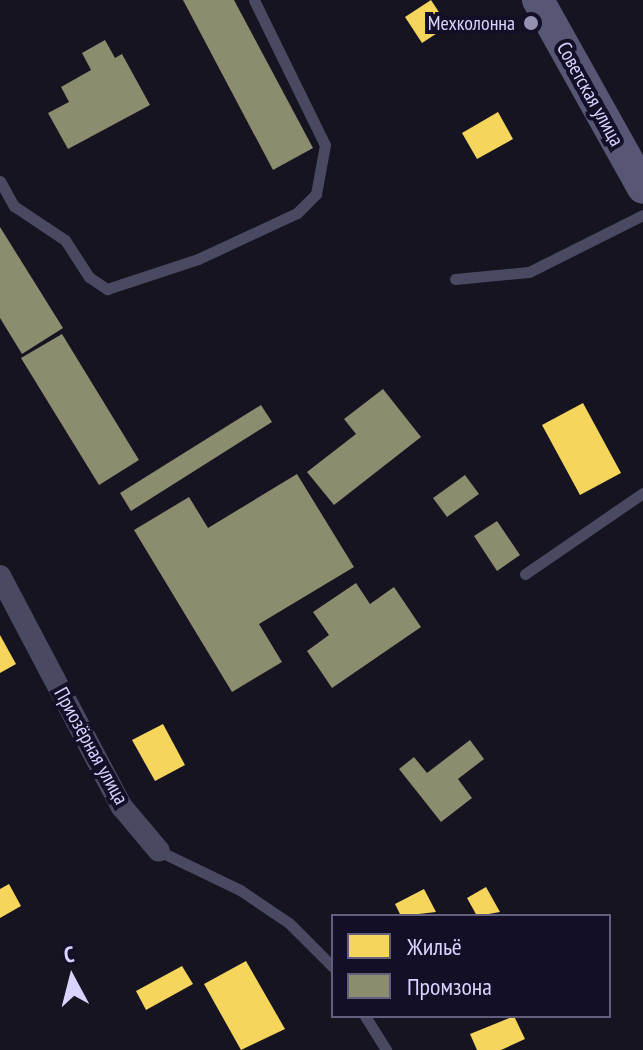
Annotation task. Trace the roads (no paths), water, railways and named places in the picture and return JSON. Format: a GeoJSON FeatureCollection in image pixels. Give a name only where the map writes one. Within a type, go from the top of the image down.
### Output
{"type":"FeatureCollection","features":[{"type":"Feature","properties":{"kind":"main road","name":"Советская улица"},"geometry":{"type":"LineString","coordinates":[[538,0],[643,188]]}},
{"type":"Feature","properties":{"kind":"street","name":"Приозёрная улица"},"geometry":{"type":"LineString","coordinates":[[0,576],[122,807],[159,851]]}},
{"type":"Feature","properties":{"kind":"lane"},"geometry":{"type":"LineString","coordinates":[[0,181],[14,206],[65,240],[89,277],[107,289],[198,259],[297,213],[316,194],[325,145],[254,0]]}},
{"type":"Feature","properties":{"kind":"lane"},"geometry":{"type":"LineString","coordinates":[[455,279],[529,272],[643,215]]}},
{"type":"Feature","properties":{"kind":"lane"},"geometry":{"type":"LineString","coordinates":[[525,574],[643,493]]}},
{"type":"Feature","properties":{"kind":"lane","name":"Приозёрная улица"},"geometry":{"type":"LineString","coordinates":[[159,851],[240,890],[289,923],[331,965]]}},
{"type":"Feature","properties":{"kind":"lane"},"geometry":{"type":"LineString","coordinates":[[366,1018],[386,1050]]}},
{"type":"Feature","properties":{"kind":"place","name":"Мехколонна"},"geometry":{"type":"Point","coordinates":[531,23]}}]}
